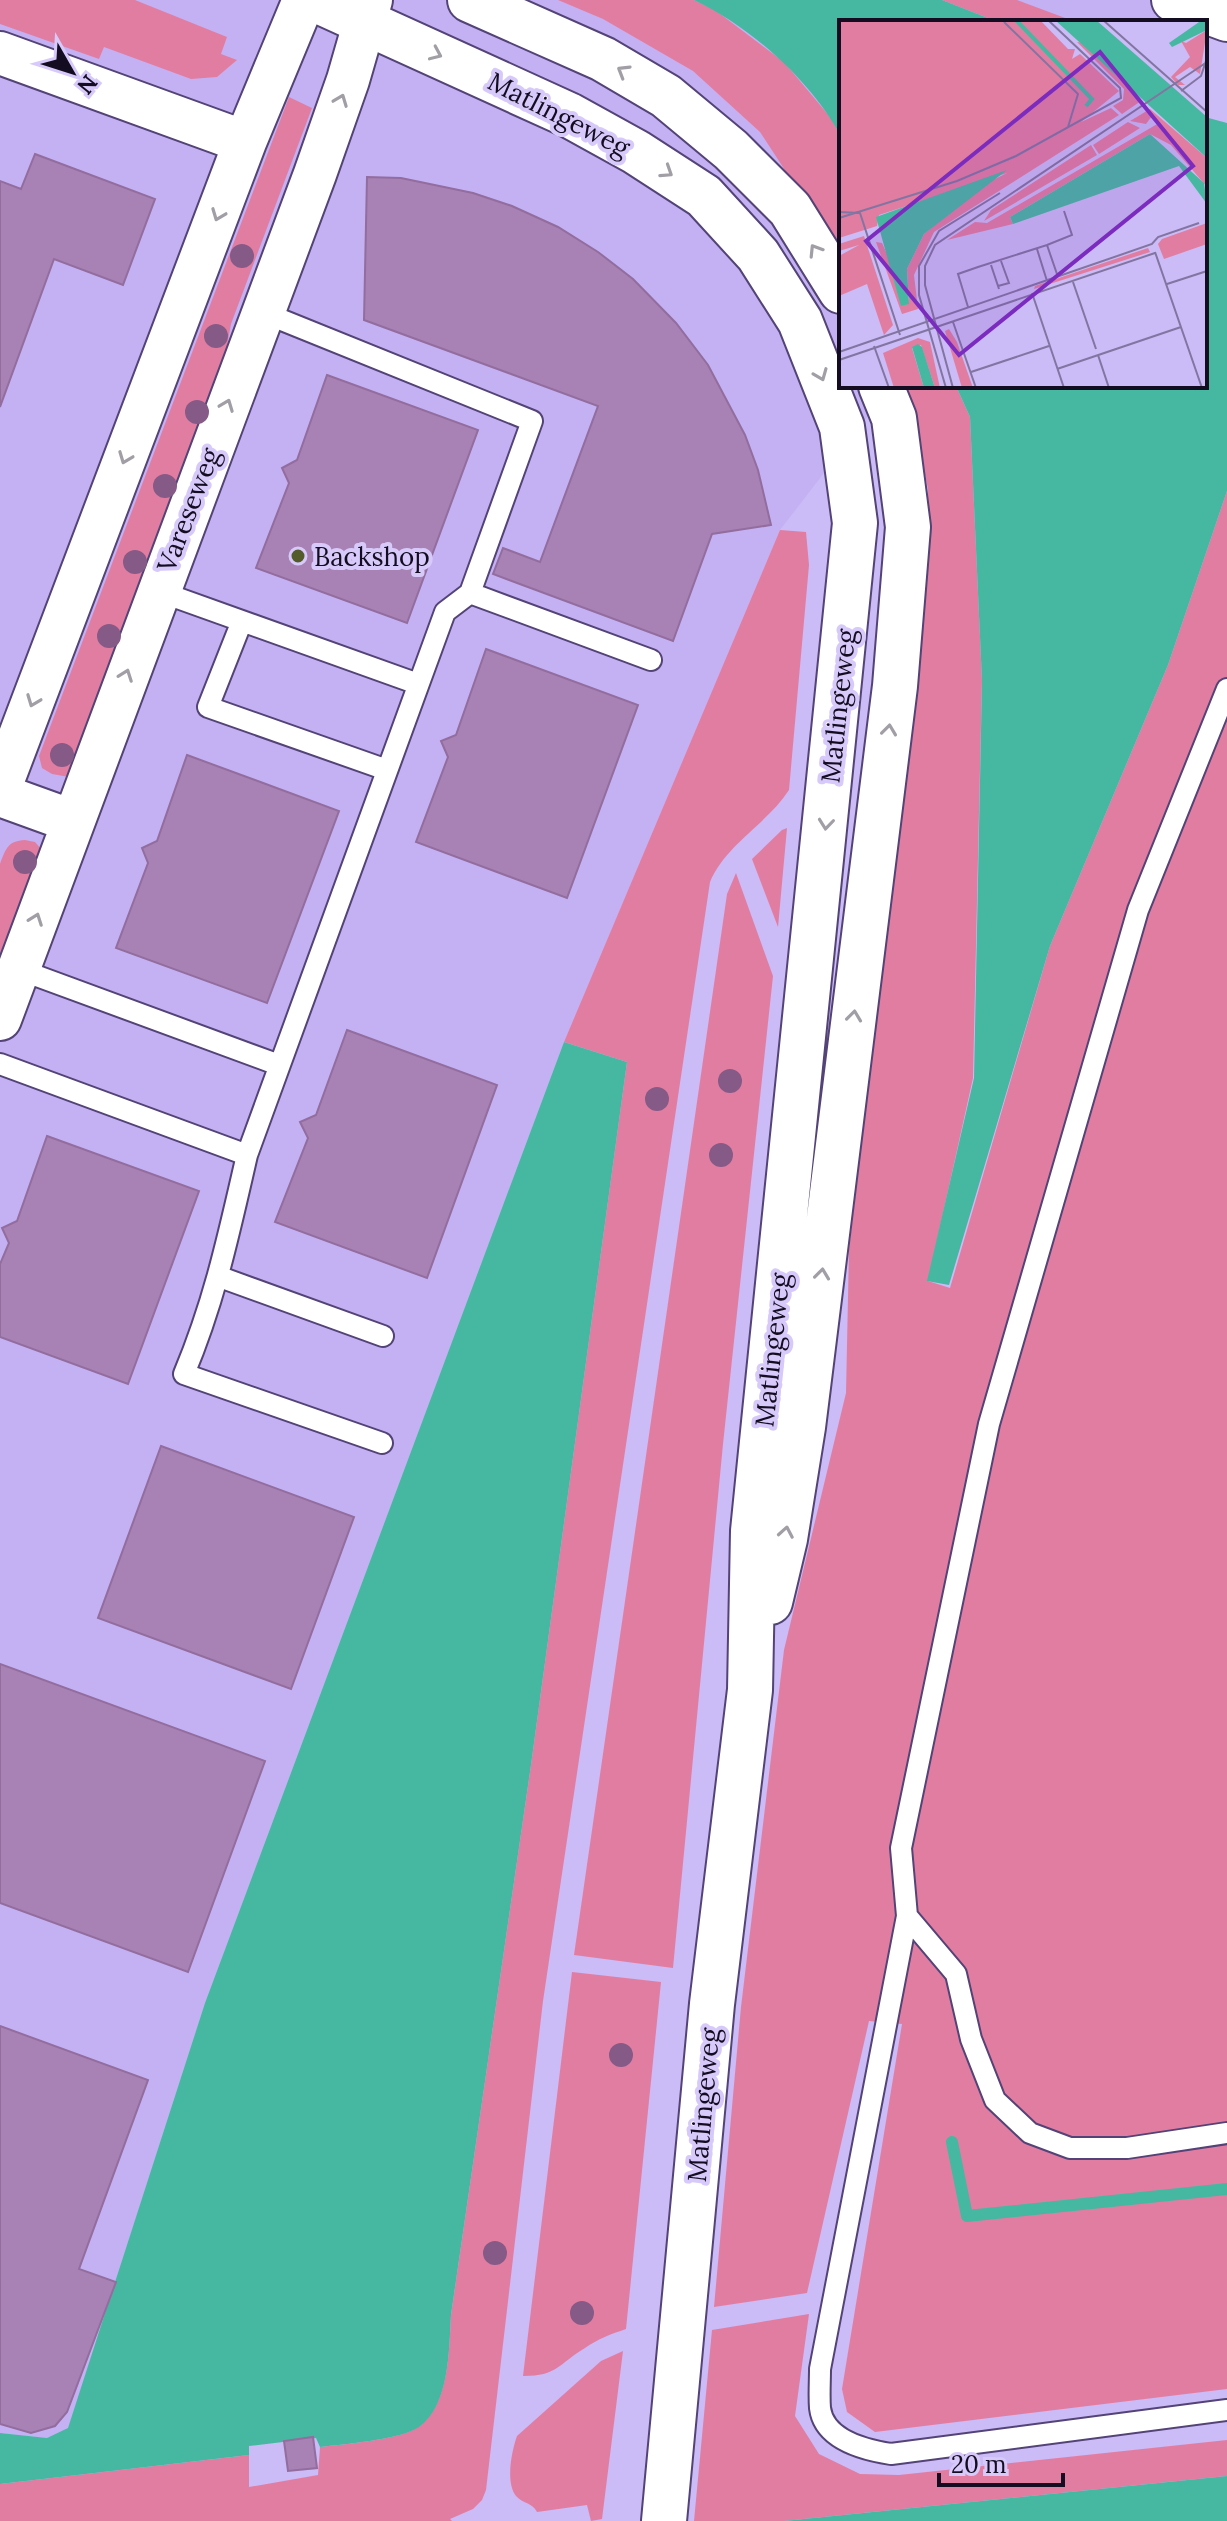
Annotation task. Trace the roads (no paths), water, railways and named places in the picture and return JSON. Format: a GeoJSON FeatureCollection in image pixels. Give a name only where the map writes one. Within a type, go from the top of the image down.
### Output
{"type":"FeatureCollection","features":[{"type":"Feature","properties":{"kind":"main road","name":"Matlingeweg"},"geometry":{"type":"LineString","coordinates":[[316,0],[368,11],[569,115],[636,152],[704,196],[758,255],[800,321],[842,427],[855,523],[753,1531],[750,1690],[712,2004],[664,2521]]}},
{"type":"Feature","properties":{"kind":"main road"},"geometry":{"type":"LineString","coordinates":[[470,0],[603,59],[666,96],[731,150],[790,209],[839,288]]}},
{"type":"Feature","properties":{"kind":"main road","name":"Matlingeweg"},"geometry":{"type":"LineString","coordinates":[[750,1690],[785,1539],[803,1427],[895,686],[908,527],[894,418],[882,388]]}},
{"type":"Feature","properties":{"kind":"street"},"geometry":{"type":"LineString","coordinates":[[0,788],[245,142],[304,0]]}},
{"type":"Feature","properties":{"kind":"street"},"geometry":{"type":"LineString","coordinates":[[1173,0],[1227,20]]}},
{"type":"Feature","properties":{"kind":"street","name":"Vareseweg"},"geometry":{"type":"LineString","coordinates":[[0,1019],[348,80],[368,11]]}},
{"type":"Feature","properties":{"kind":"street"},"geometry":{"type":"LineString","coordinates":[[0,53],[245,142]]}},
{"type":"Feature","properties":{"kind":"street"},"geometry":{"type":"LineString","coordinates":[[0,795],[72,821]]}},
{"type":"Feature","properties":{"kind":"lane"},"geometry":{"type":"LineString","coordinates":[[262,312],[532,421],[470,593],[445,612],[418,684],[247,1155],[220,1277],[184,1374],[382,1443]]}},
{"type":"Feature","properties":{"kind":"lane"},"geometry":{"type":"LineString","coordinates":[[158,591],[418,684]]}},
{"type":"Feature","properties":{"kind":"lane"},"geometry":{"type":"LineString","coordinates":[[470,593],[651,660]]}},
{"type":"Feature","properties":{"kind":"lane"},"geometry":{"type":"LineString","coordinates":[[242,621],[208,707],[387,770]]}},
{"type":"Feature","properties":{"kind":"lane"},"geometry":{"type":"LineString","coordinates":[[1227,689],[1138,910],[989,1424],[901,1848],[907,1916],[820,2369],[820,2412],[835,2433],[861,2449],[891,2454],[1227,2410]]}},
{"type":"Feature","properties":{"kind":"lane"},"geometry":{"type":"LineString","coordinates":[[18,969],[279,1065]]}},
{"type":"Feature","properties":{"kind":"lane"},"geometry":{"type":"LineString","coordinates":[[0,1064],[247,1155]]}},
{"type":"Feature","properties":{"kind":"lane"},"geometry":{"type":"LineString","coordinates":[[220,1277],[383,1336]]}},
{"type":"Feature","properties":{"kind":"lane"},"geometry":{"type":"LineString","coordinates":[[907,1916],[956,1974],[971,2039],[995,2100],[1030,2133],[1070,2148],[1127,2148],[1227,2133]]}},
{"type":"Feature","properties":{"kind":"waterway"},"geometry":{"type":"LineString","coordinates":[[952,2142],[967,2216],[1227,2189]]}},
{"type":"Feature","properties":{"kind":"place","name":"Backshop"},"geometry":{"type":"Point","coordinates":[298,556]}}]}
